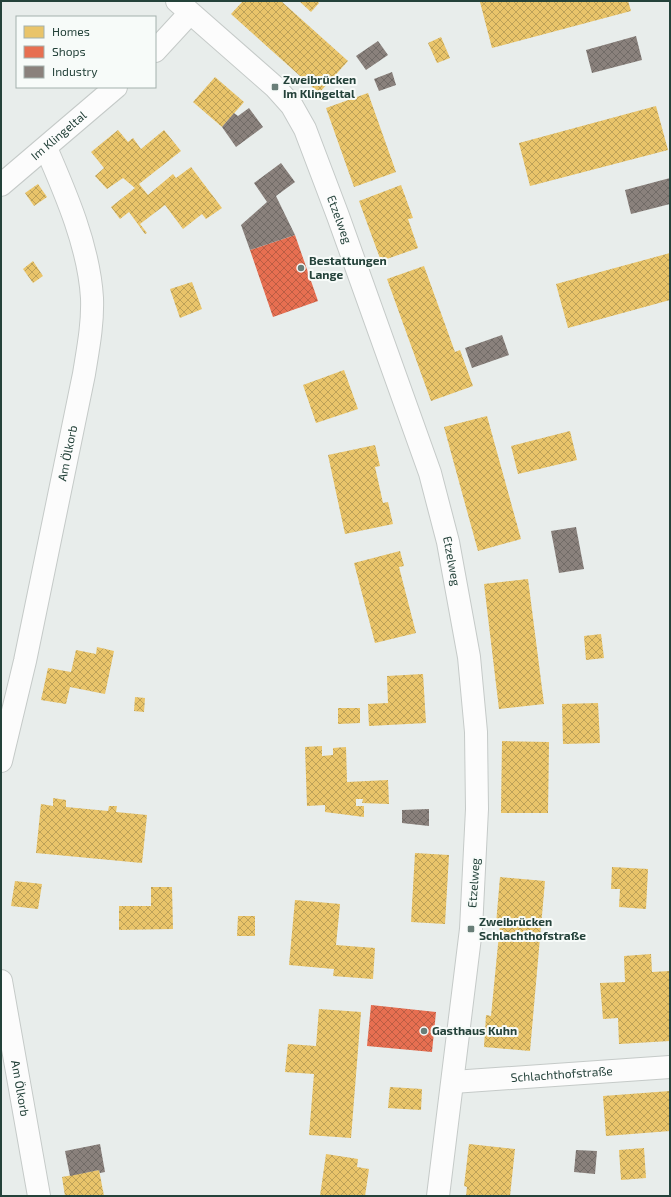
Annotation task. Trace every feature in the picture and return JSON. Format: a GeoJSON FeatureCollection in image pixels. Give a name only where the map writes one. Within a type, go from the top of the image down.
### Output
{"type":"FeatureCollection","features":[{"type":"Feature","properties":{"kind":"street"},"geometry":{"type":"LineString","coordinates":[[156,49],[183,7]]}},
{"type":"Feature","properties":{"kind":"street","name":"Etzelweg"},"geometry":{"type":"LineString","coordinates":[[183,7],[275,87],[292,106],[305,129],[338,216],[430,473],[448,542],[469,657],[476,732],[476,848],[471,929],[438,1196]]}},
{"type":"Feature","properties":{"kind":"street","name":"Im Klingeltal"},"geometry":{"type":"LineString","coordinates":[[1,185],[115,88]]}},
{"type":"Feature","properties":{"kind":"street","name":"Am Ölkorb"},"geometry":{"type":"LineString","coordinates":[[1,761],[25,661],[84,374],[91,330],[92,300],[89,272],[61,184],[46,148]]}},
{"type":"Feature","properties":{"kind":"street","name":"Am Ölkorb"},"geometry":{"type":"LineString","coordinates":[[1,981],[39,1196]]}},
{"type":"Feature","properties":{"kind":"street","name":"Schlachthofstraße"},"geometry":{"type":"LineString","coordinates":[[453,1082],[670,1067]]}},
{"type":"Feature","properties":{"kind":"building: Homes"},"geometry":{"type":"Polygon","coordinates":[[[243,1],[281,1],[348,61],[319,93],[231,14],[243,1]]]}},
{"type":"Feature","properties":{"kind":"building: Homes"},"geometry":{"type":"Polygon","coordinates":[[[299,1],[317,1],[319,3],[311,12],[299,1]]]}},
{"type":"Feature","properties":{"kind":"building: Homes"},"geometry":{"type":"Polygon","coordinates":[[[628,1],[631,11],[492,48],[480,2],[628,1]]]}},
{"type":"Feature","properties":{"kind":"building: Homes"},"geometry":{"type":"Polygon","coordinates":[[[441,37],[450,58],[437,63],[428,43],[441,37]]]}},
{"type":"Feature","properties":{"kind":"building: Homes"},"geometry":{"type":"Polygon","coordinates":[[[215,77],[244,102],[222,127],[193,102],[215,77]]]}},
{"type":"Feature","properties":{"kind":"building: Homes"},"geometry":{"type":"Polygon","coordinates":[[[368,93],[396,172],[354,187],[326,108],[368,93]]]}},
{"type":"Feature","properties":{"kind":"building: Homes"},"geometry":{"type":"Polygon","coordinates":[[[656,106],[668,150],[530,186],[519,143],[656,106]]]}},
{"type":"Feature","properties":{"kind":"building: Homes"},"geometry":{"type":"Polygon","coordinates":[[[118,130],[128,142],[133,138],[141,149],[164,130],[181,151],[139,184],[148,195],[173,174],[176,178],[191,167],[222,208],[206,219],[202,214],[183,229],[165,205],[140,224],[147,233],[145,234],[129,212],[120,219],[111,207],[135,188],[123,178],[107,189],[95,176],[104,168],[91,152],[118,130]]]}},
{"type":"Feature","properties":{"kind":"building: Homes"},"geometry":{"type":"Polygon","coordinates":[[[38,184],[47,197],[34,206],[25,193],[38,184]]]}},
{"type":"Feature","properties":{"kind":"building: Homes"},"geometry":{"type":"Polygon","coordinates":[[[401,185],[413,218],[408,219],[418,248],[381,261],[359,201],[401,185]]]}},
{"type":"Feature","properties":{"kind":"building: Homes"},"geometry":{"type":"Polygon","coordinates":[[[670,253],[670,300],[568,328],[556,284],[670,253]]]}},
{"type":"Feature","properties":{"kind":"building: Homes"},"geometry":{"type":"Polygon","coordinates":[[[33,261],[43,276],[33,283],[23,269],[33,261]]]}},
{"type":"Feature","properties":{"kind":"building: Homes"},"geometry":{"type":"Polygon","coordinates":[[[424,266],[455,352],[460,350],[473,386],[431,401],[387,279],[424,266]]]}},
{"type":"Feature","properties":{"kind":"building: Homes"},"geometry":{"type":"Polygon","coordinates":[[[192,282],[202,309],[180,318],[170,289],[192,282]]]}},
{"type":"Feature","properties":{"kind":"building: Homes"},"geometry":{"type":"Polygon","coordinates":[[[344,370],[358,409],[316,423],[303,385],[344,370]]]}},
{"type":"Feature","properties":{"kind":"building: Homes"},"geometry":{"type":"Polygon","coordinates":[[[487,416],[521,539],[478,551],[444,427],[487,416]]]}},
{"type":"Feature","properties":{"kind":"building: Homes"},"geometry":{"type":"Polygon","coordinates":[[[570,431],[577,460],[518,474],[511,446],[570,431]]]}},
{"type":"Feature","properties":{"kind":"building: Homes"},"geometry":{"type":"Polygon","coordinates":[[[375,445],[380,466],[375,467],[383,503],[388,502],[393,524],[345,534],[328,455],[375,445]]]}},
{"type":"Feature","properties":{"kind":"building: Homes"},"geometry":{"type":"Polygon","coordinates":[[[400,551],[404,566],[399,567],[416,633],[375,643],[354,563],[400,551]]]}},
{"type":"Feature","properties":{"kind":"building: Homes"},"geometry":{"type":"Polygon","coordinates":[[[528,579],[544,704],[499,709],[484,584],[528,579]]]}},
{"type":"Feature","properties":{"kind":"building: Homes"},"geometry":{"type":"Polygon","coordinates":[[[601,634],[604,658],[586,660],[584,636],[601,634]]]}},
{"type":"Feature","properties":{"kind":"building: Homes"},"geometry":{"type":"Polygon","coordinates":[[[97,647],[114,651],[105,694],[70,687],[66,704],[41,700],[48,668],[71,672],[76,650],[96,654],[97,647]]]}},
{"type":"Feature","properties":{"kind":"building: Homes"},"geometry":{"type":"Polygon","coordinates":[[[423,674],[426,723],[369,726],[368,704],[388,703],[387,676],[423,674]]]}},
{"type":"Feature","properties":{"kind":"building: Homes"},"geometry":{"type":"Polygon","coordinates":[[[135,697],[145,698],[144,712],[134,711],[135,697]]]}},
{"type":"Feature","properties":{"kind":"building: Homes"},"geometry":{"type":"Polygon","coordinates":[[[598,703],[600,743],[563,744],[562,704],[598,703]]]}},
{"type":"Feature","properties":{"kind":"building: Homes"},"geometry":{"type":"Polygon","coordinates":[[[338,708],[360,708],[360,723],[338,724],[338,708]]]}},
{"type":"Feature","properties":{"kind":"building: Homes"},"geometry":{"type":"Polygon","coordinates":[[[502,741],[549,742],[548,813],[501,813],[502,741]]]}},
{"type":"Feature","properties":{"kind":"building: Homes"},"geometry":{"type":"Polygon","coordinates":[[[322,746],[322,756],[333,755],[333,748],[346,747],[347,782],[388,780],[389,804],[362,803],[363,799],[356,799],[356,806],[364,806],[364,817],[325,812],[325,805],[307,806],[305,747],[322,746]]]}},
{"type":"Feature","properties":{"kind":"building: Homes"},"geometry":{"type":"Polygon","coordinates":[[[53,798],[66,800],[66,807],[108,811],[109,806],[117,806],[116,812],[147,815],[142,863],[36,853],[41,804],[53,806],[53,798]]]}},
{"type":"Feature","properties":{"kind":"building: Homes"},"geometry":{"type":"Polygon","coordinates":[[[415,853],[449,855],[445,924],[411,922],[415,853]]]}},
{"type":"Feature","properties":{"kind":"building: Homes"},"geometry":{"type":"Polygon","coordinates":[[[612,867],[648,869],[646,909],[619,907],[620,889],[611,889],[612,867]]]}},
{"type":"Feature","properties":{"kind":"building: Homes"},"geometry":{"type":"Polygon","coordinates":[[[500,877],[545,881],[530,1051],[484,1047],[486,1015],[491,1016],[500,924],[496,924],[500,877]]]}},
{"type":"Feature","properties":{"kind":"building: Homes"},"geometry":{"type":"Polygon","coordinates":[[[15,881],[42,884],[38,909],[11,906],[15,881]]]}},
{"type":"Feature","properties":{"kind":"building: Homes"},"geometry":{"type":"Polygon","coordinates":[[[151,887],[172,887],[173,929],[119,930],[119,906],[151,906],[151,887]]]}},
{"type":"Feature","properties":{"kind":"building: Homes"},"geometry":{"type":"Polygon","coordinates":[[[295,900],[340,904],[336,945],[375,948],[373,979],[333,976],[334,969],[289,965],[295,900]]]}},
{"type":"Feature","properties":{"kind":"building: Homes"},"geometry":{"type":"Polygon","coordinates":[[[238,916],[255,916],[255,936],[237,936],[238,916]]]}},
{"type":"Feature","properties":{"kind":"building: Homes"},"geometry":{"type":"Polygon","coordinates":[[[651,954],[652,972],[670,971],[670,1041],[619,1044],[618,1018],[603,1019],[600,983],[625,982],[624,956],[651,954]]]}},
{"type":"Feature","properties":{"kind":"building: Homes"},"geometry":{"type":"Polygon","coordinates":[[[319,1009],[361,1012],[351,1138],[309,1135],[314,1074],[285,1072],[288,1044],[316,1046],[319,1009]]]}},
{"type":"Feature","properties":{"kind":"building: Homes"},"geometry":{"type":"Polygon","coordinates":[[[390,1087],[422,1089],[421,1110],[388,1108],[390,1087]]]}},
{"type":"Feature","properties":{"kind":"building: Homes"},"geometry":{"type":"Polygon","coordinates":[[[670,1091],[670,1131],[606,1136],[603,1096],[670,1091]]]}},
{"type":"Feature","properties":{"kind":"building: Homes"},"geometry":{"type":"Polygon","coordinates":[[[469,1144],[515,1149],[510,1196],[466,1196],[467,1187],[464,1186],[469,1144]]]}},
{"type":"Feature","properties":{"kind":"building: Homes"},"geometry":{"type":"Polygon","coordinates":[[[644,1148],[646,1178],[621,1180],[619,1150],[644,1148]]]}},
{"type":"Feature","properties":{"kind":"building: Homes"},"geometry":{"type":"Polygon","coordinates":[[[326,1154],[358,1159],[357,1167],[369,1169],[365,1196],[320,1196],[326,1154]]]}},
{"type":"Feature","properties":{"kind":"building: Homes"},"geometry":{"type":"Polygon","coordinates":[[[99,1170],[104,1196],[65,1196],[62,1177],[99,1170]]]}},
{"type":"Feature","properties":{"kind":"building: Shops"},"geometry":{"type":"Polygon","coordinates":[[[295,235],[318,301],[273,317],[250,250],[295,235]]]}},
{"type":"Feature","properties":{"kind":"building: Shops"},"geometry":{"type":"Polygon","coordinates":[[[371,1005],[436,1012],[432,1052],[367,1046],[371,1005]]]}},
{"type":"Feature","properties":{"kind":"building: Industry"},"geometry":{"type":"Polygon","coordinates":[[[636,36],[642,60],[592,73],[586,50],[636,36]]]}},
{"type":"Feature","properties":{"kind":"building: Industry"},"geometry":{"type":"Polygon","coordinates":[[[378,41],[388,55],[366,70],[356,56],[378,41]]]}},
{"type":"Feature","properties":{"kind":"building: Industry"},"geometry":{"type":"Polygon","coordinates":[[[392,72],[396,85],[379,91],[374,79],[392,72]]]}},
{"type":"Feature","properties":{"kind":"building: Industry"},"geometry":{"type":"Polygon","coordinates":[[[249,108],[263,127],[236,147],[222,127],[234,113],[238,116],[249,108]]]}},
{"type":"Feature","properties":{"kind":"building: Industry"},"geometry":{"type":"Polygon","coordinates":[[[281,163],[295,182],[276,196],[295,235],[250,250],[241,225],[267,202],[254,183],[281,163]]]}},
{"type":"Feature","properties":{"kind":"building: Industry"},"geometry":{"type":"Polygon","coordinates":[[[670,178],[670,204],[631,214],[625,190],[670,178]]]}},
{"type":"Feature","properties":{"kind":"building: Industry"},"geometry":{"type":"Polygon","coordinates":[[[502,335],[509,355],[472,368],[465,348],[502,335]]]}},
{"type":"Feature","properties":{"kind":"building: Industry"},"geometry":{"type":"Polygon","coordinates":[[[576,527],[584,569],[559,573],[551,531],[576,527]]]}},
{"type":"Feature","properties":{"kind":"building: Industry"},"geometry":{"type":"Polygon","coordinates":[[[429,809],[429,826],[402,823],[402,810],[429,809]]]}},
{"type":"Feature","properties":{"kind":"building: Industry"},"geometry":{"type":"Polygon","coordinates":[[[100,1144],[105,1172],[100,1173],[99,1170],[70,1176],[65,1151],[100,1144]]]}},
{"type":"Feature","properties":{"kind":"building: Industry"},"geometry":{"type":"Polygon","coordinates":[[[576,1150],[597,1151],[595,1174],[574,1172],[576,1150]]]}},
{"type":"Feature","properties":{"kind":"place","name":"Zweibrücken Im Klingeltal"},"geometry":{"type":"Point","coordinates":[275,87]}},
{"type":"Feature","properties":{"kind":"place","name":"Bestattungen Lange"},"geometry":{"type":"Point","coordinates":[301,268]}},
{"type":"Feature","properties":{"kind":"place","name":"Zweibrücken Schlachthofstraße"},"geometry":{"type":"Point","coordinates":[471,929]}},
{"type":"Feature","properties":{"kind":"place","name":"Gasthaus Kuhn"},"geometry":{"type":"Point","coordinates":[424,1031]}}]}
